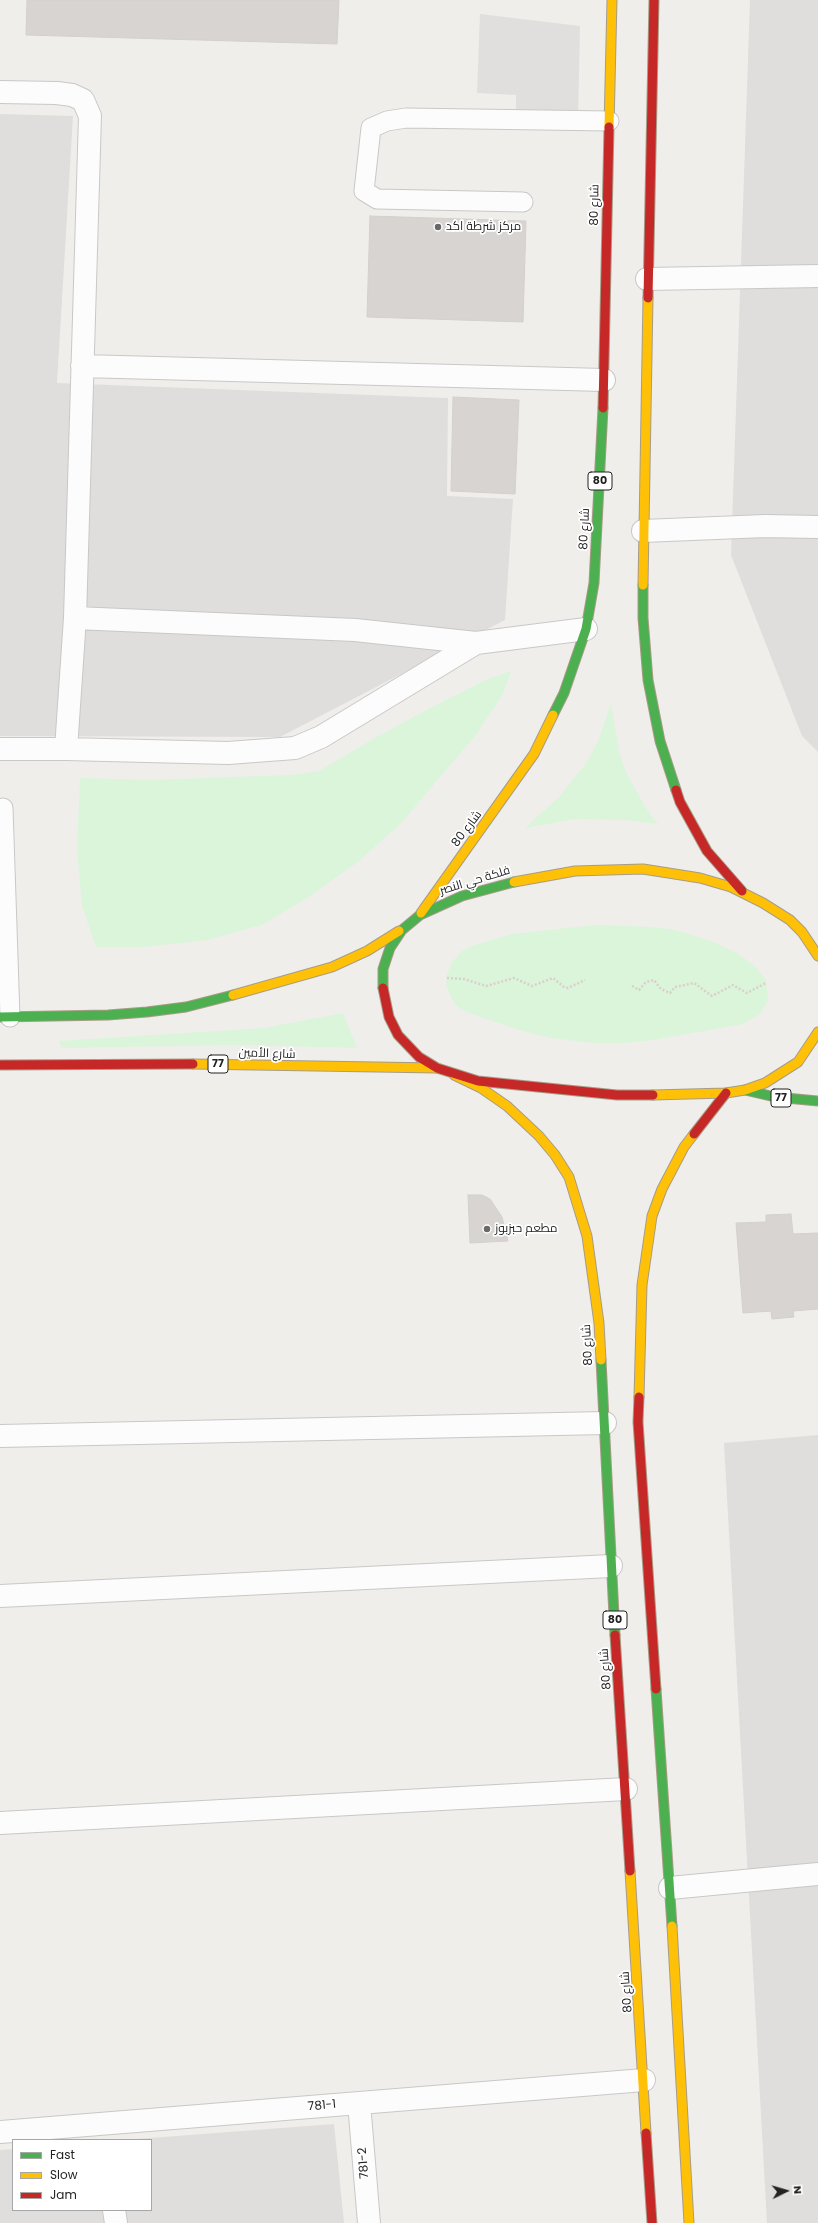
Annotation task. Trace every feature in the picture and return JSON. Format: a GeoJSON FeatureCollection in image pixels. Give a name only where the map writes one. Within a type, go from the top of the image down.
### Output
{"type":"FeatureCollection","features":[{"type":"Feature","properties":{"kind":"main road","name":"شارع 80"},"geometry":{"type":"LineString","coordinates":[[420,915],[534,754],[564,693],[586,629],[594,582],[604,380],[612,0]]}},
{"type":"Feature","properties":{"kind":"main road"},"geometry":{"type":"LineString","coordinates":[[654,0],[647,279],[643,531],[643,618],[648,680],[660,741],[680,802],[707,852],[744,893]]}},
{"type":"Feature","properties":{"kind":"main road","name":"فلكة حي النصر"},"geometry":{"type":"LineString","coordinates":[[818,956],[802,932],[790,920],[763,903],[731,887],[677,874],[643,869],[575,871],[498,885],[462,896],[420,915],[402,930],[390,948],[383,969],[383,993],[389,1017],[398,1035],[419,1057],[437,1068],[454,1075],[478,1081],[526,1088],[617,1095],[726,1093],[745,1090],[765,1083],[798,1062],[818,1032]]}},
{"type":"Feature","properties":{"kind":"main road"},"geometry":{"type":"LineString","coordinates":[[763,903],[803,919]]}},
{"type":"Feature","properties":{"kind":"main road"},"geometry":{"type":"LineString","coordinates":[[5,1017],[108,1015],[186,1007],[281,983],[332,967],[367,951],[402,930]]}},
{"type":"Feature","properties":{"kind":"main road","name":"شارع الأمين"},"geometry":{"type":"LineString","coordinates":[[0,1065],[110,1063],[298,1068],[437,1068]]}},
{"type":"Feature","properties":{"kind":"main road","name":"شارع 80"},"geometry":{"type":"LineString","coordinates":[[454,1075],[481,1088],[507,1106],[539,1136],[555,1155],[569,1178],[587,1236],[599,1323],[611,1566],[652,2223]]}},
{"type":"Feature","properties":{"kind":"main road","name":"77"},"geometry":{"type":"LineString","coordinates":[[745,1090],[775,1097],[818,1101]]}},
{"type":"Feature","properties":{"kind":"main road"},"geometry":{"type":"LineString","coordinates":[[690,2223],[670,1888],[638,1422],[642,1285],[652,1216],[662,1189],[684,1147],[726,1093]]}},
{"type":"Feature","properties":{"kind":"street"},"geometry":{"type":"LineString","coordinates":[[0,92],[57,93],[72,96],[83,100],[90,116],[74,618],[66,749]]}},
{"type":"Feature","properties":{"kind":"street"},"geometry":{"type":"LineString","coordinates":[[647,279],[818,276]]}},
{"type":"Feature","properties":{"kind":"street"},"geometry":{"type":"LineString","coordinates":[[82,366],[604,380]]}},
{"type":"Feature","properties":{"kind":"street"},"geometry":{"type":"LineString","coordinates":[[643,531],[765,526],[818,527]]}},
{"type":"Feature","properties":{"kind":"street"},"geometry":{"type":"LineString","coordinates":[[74,618],[355,630],[476,643],[586,629]]}},
{"type":"Feature","properties":{"kind":"street"},"geometry":{"type":"LineString","coordinates":[[0,749],[228,753],[295,748],[321,737],[476,643]]}},
{"type":"Feature","properties":{"kind":"street"},"geometry":{"type":"LineString","coordinates":[[0,1436],[605,1423]]}},
{"type":"Feature","properties":{"kind":"street"},"geometry":{"type":"LineString","coordinates":[[0,1596],[611,1566]]}},
{"type":"Feature","properties":{"kind":"street"},"geometry":{"type":"LineString","coordinates":[[0,1823],[626,1789]]}},
{"type":"Feature","properties":{"kind":"street"},"geometry":{"type":"LineString","coordinates":[[670,1888],[818,1874]]}},
{"type":"Feature","properties":{"kind":"street","name":"781-1"},"geometry":{"type":"LineString","coordinates":[[0,2132],[108,2132],[359,2104],[644,2080]]}},
{"type":"Feature","properties":{"kind":"street","name":"781-2"},"geometry":{"type":"LineString","coordinates":[[359,2104],[369,2223]]}},
{"type":"Feature","properties":{"kind":"street"},"geometry":{"type":"LineString","coordinates":[[114,2211],[116,2223]]}},
{"type":"Feature","properties":{"kind":"lane"},"geometry":{"type":"LineString","coordinates":[[523,202],[377,199],[364,191],[367,146],[371,128],[387,121],[406,118],[609,121]]}},
{"type":"Feature","properties":{"kind":"lane"},"geometry":{"type":"LineString","coordinates":[[3,808],[5,1017]]}},
{"type":"Feature","properties":{"kind":"path"},"geometry":{"type":"LineString","coordinates":[[447,978],[464,979],[486,986],[514,978],[532,986],[553,978],[564,987],[568,988],[585,980]]}},
{"type":"Feature","properties":{"kind":"path"},"geometry":{"type":"LineString","coordinates":[[632,986],[639,990],[646,982],[654,980],[661,989],[670,993],[675,987],[694,983],[712,996],[733,985],[747,993],[766,983]]}},
{"type":"Feature","properties":{"kind":"shaded area"},"geometry":{"type":"Polygon","coordinates":[[[750,0],[818,0],[818,752],[802,736],[731,555],[750,0]]]}},
{"type":"Feature","properties":{"kind":"shaded area"},"geometry":{"type":"Polygon","coordinates":[[[480,14],[580,26],[578,123],[516,126],[516,95],[477,93],[480,14]]]}},
{"type":"Feature","properties":{"kind":"shaded area"},"geometry":{"type":"Polygon","coordinates":[[[0,114],[73,116],[57,383],[448,398],[447,496],[513,499],[505,620],[280,737],[0,736],[0,114]]]}},
{"type":"Feature","properties":{"kind":"shaded area"},"geometry":{"type":"Polygon","coordinates":[[[818,1435],[818,2223],[767,2223],[724,1443],[818,1435]]]}},
{"type":"Feature","properties":{"kind":"shaded area"},"geometry":{"type":"Polygon","coordinates":[[[334,2124],[344,2223],[0,2223],[0,2150],[12,2149],[12,2211],[152,2211],[152,2139],[137,2139],[334,2124]]]}},
{"type":"Feature","properties":{"kind":"green space"},"geometry":{"type":"Polygon","coordinates":[[[511,671],[503,694],[475,736],[401,823],[359,861],[310,896],[262,925],[207,940],[144,947],[96,947],[82,906],[77,850],[80,778],[149,780],[290,775],[319,771],[378,736],[438,704],[488,679],[511,671]]]}},
{"type":"Feature","properties":{"kind":"green space"},"geometry":{"type":"Polygon","coordinates":[[[611,703],[619,751],[625,770],[645,807],[658,824],[625,820],[575,819],[525,828],[560,796],[587,762],[599,739],[611,703]]]}},
{"type":"Feature","properties":{"kind":"green space"},"geometry":{"type":"Polygon","coordinates":[[[595,925],[654,927],[675,930],[711,941],[737,953],[755,966],[766,980],[768,1000],[760,1014],[743,1024],[653,1040],[624,1043],[593,1043],[551,1038],[523,1031],[469,1013],[459,1008],[452,1000],[446,984],[447,974],[452,962],[462,951],[471,946],[512,934],[595,925]]]}},
{"type":"Feature","properties":{"kind":"green space"},"geometry":{"type":"Polygon","coordinates":[[[343,1013],[357,1048],[238,1045],[61,1048],[59,1041],[264,1028],[343,1013]]]}},
{"type":"Feature","properties":{"kind":"building"},"geometry":{"type":"Polygon","coordinates":[[[27,0],[339,0],[337,44],[26,35],[27,0]]]}},
{"type":"Feature","properties":{"kind":"building"},"geometry":{"type":"Polygon","coordinates":[[[370,216],[526,221],[523,322],[367,317],[370,216]]]}},
{"type":"Feature","properties":{"kind":"building"},"geometry":{"type":"Polygon","coordinates":[[[453,397],[519,400],[515,494],[451,491],[453,397]]]}},
{"type":"Feature","properties":{"kind":"building","name":"مطعم حبزبوز"},"geometry":{"type":"Polygon","coordinates":[[[468,1195],[482,1195],[490,1199],[502,1217],[508,1241],[470,1243],[468,1195]]]}},
{"type":"Feature","properties":{"kind":"building"},"geometry":{"type":"Polygon","coordinates":[[[791,1214],[793,1234],[818,1233],[818,1309],[793,1311],[794,1317],[772,1319],[771,1311],[743,1313],[736,1223],[766,1222],[766,1215],[791,1214]]]}},
{"type":"Feature","properties":{"kind":"traffic: fast"},"geometry":{"type":"LineString","coordinates":[[553,715],[564,693],[586,629],[594,583],[603,408]]}},
{"type":"Feature","properties":{"kind":"traffic: fast"},"geometry":{"type":"LineString","coordinates":[[643,585],[643,618],[648,680],[660,741],[676,790]]}},
{"type":"Feature","properties":{"kind":"traffic: fast"},"geometry":{"type":"LineString","coordinates":[[383,988],[383,969],[390,948],[402,930],[420,915],[462,896],[514,882]]}},
{"type":"Feature","properties":{"kind":"traffic: fast"},"geometry":{"type":"LineString","coordinates":[[0,1017],[108,1015],[147,1012],[186,1007],[233,995]]}},
{"type":"Feature","properties":{"kind":"traffic: fast"},"geometry":{"type":"LineString","coordinates":[[745,1090],[775,1097],[818,1101]]}},
{"type":"Feature","properties":{"kind":"traffic: fast"},"geometry":{"type":"LineString","coordinates":[[601,1360],[615,1635]]}},
{"type":"Feature","properties":{"kind":"traffic: fast"},"geometry":{"type":"LineString","coordinates":[[656,1689],[672,1926]]}},
{"type":"Feature","properties":{"kind":"traffic: slow"},"geometry":{"type":"LineString","coordinates":[[609,127],[612,0]]}},
{"type":"Feature","properties":{"kind":"traffic: slow"},"geometry":{"type":"LineString","coordinates":[[643,585],[648,298]]}},
{"type":"Feature","properties":{"kind":"traffic: slow"},"geometry":{"type":"LineString","coordinates":[[421,913],[534,754],[553,715]]}},
{"type":"Feature","properties":{"kind":"traffic: slow"},"geometry":{"type":"LineString","coordinates":[[514,882],[575,871],[643,869],[700,878],[731,887],[763,903],[790,920],[802,932],[818,956]]}},
{"type":"Feature","properties":{"kind":"traffic: slow"},"geometry":{"type":"LineString","coordinates":[[233,995],[332,967],[367,951],[399,931]]}},
{"type":"Feature","properties":{"kind":"traffic: slow"},"geometry":{"type":"LineString","coordinates":[[653,1095],[726,1093],[745,1090],[765,1083],[798,1062],[818,1032]]}},
{"type":"Feature","properties":{"kind":"traffic: slow"},"geometry":{"type":"LineString","coordinates":[[193,1064],[437,1068]]}},
{"type":"Feature","properties":{"kind":"traffic: slow"},"geometry":{"type":"LineString","coordinates":[[454,1075],[481,1088],[507,1106],[539,1136],[555,1155],[569,1177],[587,1236],[599,1323],[601,1360]]}},
{"type":"Feature","properties":{"kind":"traffic: slow"},"geometry":{"type":"LineString","coordinates":[[639,1397],[642,1285],[652,1216],[662,1189],[684,1147],[694,1134]]}},
{"type":"Feature","properties":{"kind":"traffic: slow"},"geometry":{"type":"LineString","coordinates":[[630,1871],[646,2133]]}},
{"type":"Feature","properties":{"kind":"traffic: slow"},"geometry":{"type":"LineString","coordinates":[[672,1926],[689,2223]]}},
{"type":"Feature","properties":{"kind":"traffic: jam"},"geometry":{"type":"LineString","coordinates":[[648,298],[654,0]]}},
{"type":"Feature","properties":{"kind":"traffic: jam"},"geometry":{"type":"LineString","coordinates":[[603,408],[609,127]]}},
{"type":"Feature","properties":{"kind":"traffic: jam"},"geometry":{"type":"LineString","coordinates":[[676,790],[680,802],[707,851],[742,891]]}},
{"type":"Feature","properties":{"kind":"traffic: jam"},"geometry":{"type":"LineString","coordinates":[[383,988],[389,1017],[398,1035],[419,1057],[437,1068],[478,1081],[617,1095],[653,1095]]}},
{"type":"Feature","properties":{"kind":"traffic: jam"},"geometry":{"type":"LineString","coordinates":[[0,1065],[193,1064]]}},
{"type":"Feature","properties":{"kind":"traffic: jam"},"geometry":{"type":"LineString","coordinates":[[694,1134],[726,1093]]}},
{"type":"Feature","properties":{"kind":"traffic: jam"},"geometry":{"type":"LineString","coordinates":[[639,1397],[638,1422],[656,1689]]}},
{"type":"Feature","properties":{"kind":"traffic: jam"},"geometry":{"type":"LineString","coordinates":[[615,1635],[630,1871]]}},
{"type":"Feature","properties":{"kind":"traffic: jam"},"geometry":{"type":"LineString","coordinates":[[646,2133],[652,2223]]}},
{"type":"Feature","properties":{"kind":"place","name":"مركز شرطة اكد"},"geometry":{"type":"Point","coordinates":[438,227]}},
{"type":"Feature","properties":{"kind":"place","name":"مطعم حبزبوز"},"geometry":{"type":"Point","coordinates":[487,1229]}}]}
